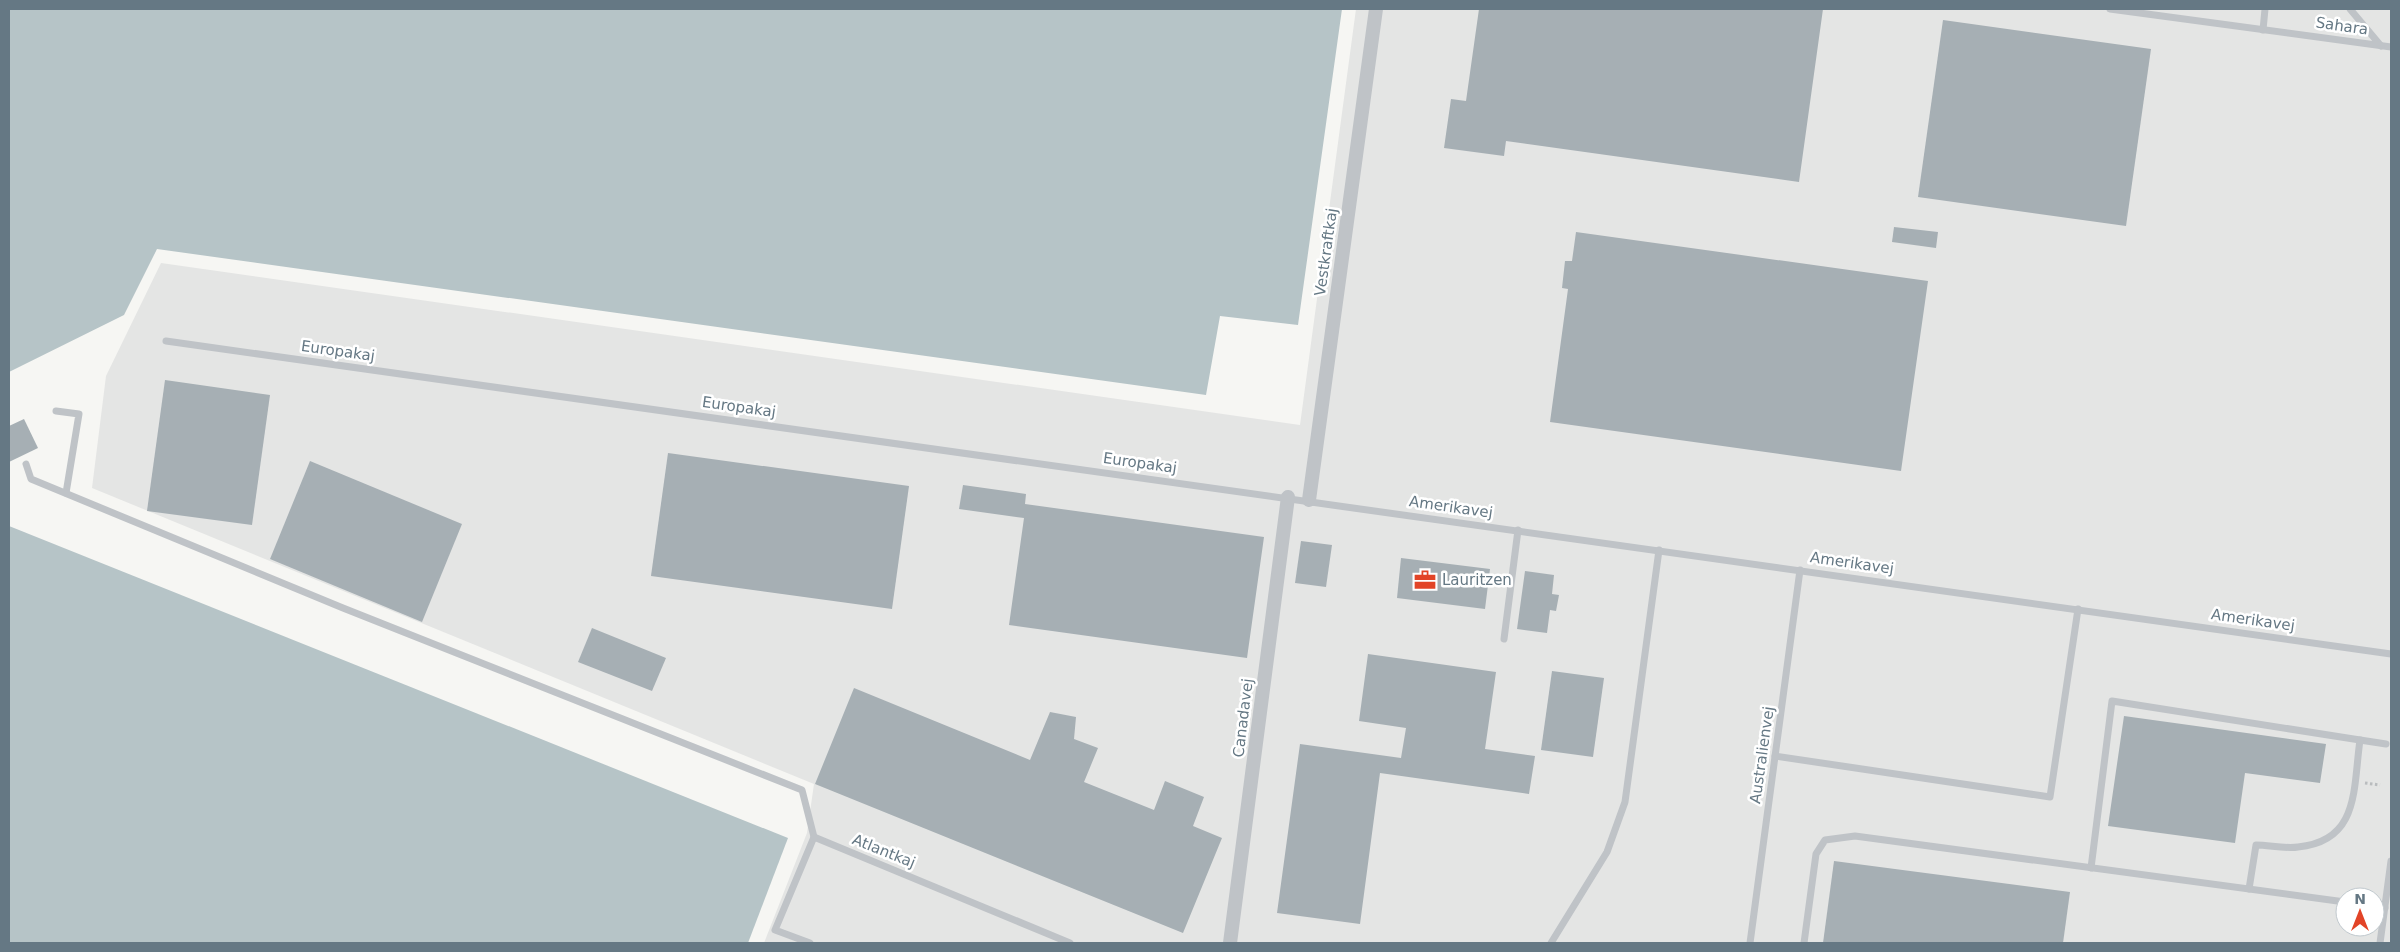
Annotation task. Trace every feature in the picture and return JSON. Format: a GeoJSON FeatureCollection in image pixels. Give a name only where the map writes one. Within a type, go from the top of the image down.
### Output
{"type":"FeatureCollection","features":[{"type":"Feature","properties":{"kind":"street","name":"Vestkraftkaj"},"geometry":{"type":"LineString","coordinates":[[1309,500],[1376,9]]}},
{"type":"Feature","properties":{"kind":"street","name":"Canadavej"},"geometry":{"type":"LineString","coordinates":[[1230,943],[1288,497]]}},
{"type":"Feature","properties":{"kind":"lane","name":"Sahara"},"geometry":{"type":"LineString","coordinates":[[2110,9],[2391,47]]}},
{"type":"Feature","properties":{"kind":"lane"},"geometry":{"type":"LineString","coordinates":[[2263,30],[2265,9]]}},
{"type":"Feature","properties":{"kind":"lane"},"geometry":{"type":"LineString","coordinates":[[2350,9],[2381,46]]}},
{"type":"Feature","properties":{"kind":"lane","name":"Europakaj"},"geometry":{"type":"LineString","coordinates":[[166,341],[1309,500]]}},
{"type":"Feature","properties":{"kind":"lane"},"geometry":{"type":"LineString","coordinates":[[56,411],[79,414],[66,493]]}},
{"type":"Feature","properties":{"kind":"lane"},"geometry":{"type":"LineString","coordinates":[[26,464],[30,479],[342,608],[802,790],[814,838],[775,930],[810,943]]}},
{"type":"Feature","properties":{"kind":"lane","name":"Amerikavej"},"geometry":{"type":"LineString","coordinates":[[1309,500],[2391,654]]}},
{"type":"Feature","properties":{"kind":"lane"},"geometry":{"type":"LineString","coordinates":[[1504,639],[1518,530]]}},
{"type":"Feature","properties":{"kind":"lane"},"geometry":{"type":"LineString","coordinates":[[1551,943],[1607,852],[1625,802],[1659,550]]}},
{"type":"Feature","properties":{"kind":"lane","name":"Australienvej"},"geometry":{"type":"LineString","coordinates":[[1750,943],[1800,570]]}},
{"type":"Feature","properties":{"kind":"lane"},"geometry":{"type":"LineString","coordinates":[[1775,756],[2050,797],[2078,609]]}},
{"type":"Feature","properties":{"kind":"lane"},"geometry":{"type":"LineString","coordinates":[[2091,868],[2112,701],[2386,744]]}},
{"type":"Feature","properties":{"kind":"lane"},"geometry":{"type":"LineString","coordinates":[[2249,889],[2256,844],[2298,848],[2326,840],[2341,829],[2350,811],[2360,740]]}},
{"type":"Feature","properties":{"kind":"lane"},"geometry":{"type":"LineString","coordinates":[[1804,943],[1816,854],[1825,840],[1855,836],[2335,901]]}},
{"type":"Feature","properties":{"kind":"lane","name":"Atlantkaj"},"geometry":{"type":"LineString","coordinates":[[814,838],[1070,943]]}},
{"type":"Feature","properties":{"kind":"lane"},"geometry":{"type":"LineString","coordinates":[[2385,908],[2391,862]]}},
{"type":"Feature","properties":{"kind":"shaded area"},"geometry":{"type":"Polygon","coordinates":[[[9,9],[1342,9],[1298,325],[1220,316],[1206,395],[157,249],[124,315],[9,372],[9,9]]]}},
{"type":"Feature","properties":{"kind":"shaded area"},"geometry":{"type":"Polygon","coordinates":[[[1356,9],[2391,9],[2391,943],[764,943],[807,833],[814,784],[92,488],[106,376],[161,263],[1300,425],[1356,9]]]}},
{"type":"Feature","properties":{"kind":"shaded area"},"geometry":{"type":"Polygon","coordinates":[[[9,526],[788,838],[748,943],[9,943],[9,526]]]}},
{"type":"Feature","properties":{"kind":"building"},"geometry":{"type":"Polygon","coordinates":[[[1479,9],[1823,9],[1799,182],[1506,141],[1504,156],[1444,148],[1451,99],[1466,101],[1479,9]]]}},
{"type":"Feature","properties":{"kind":"building"},"geometry":{"type":"Polygon","coordinates":[[[1943,20],[2151,49],[2126,226],[1918,197],[1943,20]]]}},
{"type":"Feature","properties":{"kind":"building"},"geometry":{"type":"Polygon","coordinates":[[[1894,227],[1938,232],[1936,248],[1892,242],[1894,227]]]}},
{"type":"Feature","properties":{"kind":"building"},"geometry":{"type":"Polygon","coordinates":[[[1576,232],[1928,281],[1901,471],[1550,422],[1568,289],[1562,288],[1565,261],[1572,261],[1576,232]]]}},
{"type":"Feature","properties":{"kind":"building"},"geometry":{"type":"Polygon","coordinates":[[[165,380],[270,395],[252,525],[147,511],[165,380]]]}},
{"type":"Feature","properties":{"kind":"building"},"geometry":{"type":"Polygon","coordinates":[[[24,419],[38,448],[9,462],[9,426],[24,419]]]}},
{"type":"Feature","properties":{"kind":"building"},"geometry":{"type":"Polygon","coordinates":[[[668,453],[909,486],[892,609],[651,576],[668,453]]]}},
{"type":"Feature","properties":{"kind":"building"},"geometry":{"type":"Polygon","coordinates":[[[310,461],[462,524],[422,622],[270,559],[310,461]]]}},
{"type":"Feature","properties":{"kind":"building"},"geometry":{"type":"Polygon","coordinates":[[[963,485],[1026,494],[1025,504],[1264,537],[1247,658],[1009,625],[1024,518],[959,509],[963,485]]]}},
{"type":"Feature","properties":{"kind":"building"},"geometry":{"type":"Polygon","coordinates":[[[1301,541],[1332,545],[1326,587],[1295,583],[1301,541]]]}},
{"type":"Feature","properties":{"kind":"building"},"geometry":{"type":"Polygon","coordinates":[[[1401,558],[1490,569],[1485,609],[1397,598],[1401,558]]]}},
{"type":"Feature","properties":{"kind":"building"},"geometry":{"type":"Polygon","coordinates":[[[1525,571],[1554,575],[1552,594],[1559,595],[1556,611],[1550,610],[1547,633],[1517,629],[1525,571]]]}},
{"type":"Feature","properties":{"kind":"building"},"geometry":{"type":"Polygon","coordinates":[[[592,628],[666,658],[652,691],[578,662],[592,628]]]}},
{"type":"Feature","properties":{"kind":"building"},"geometry":{"type":"Polygon","coordinates":[[[1368,654],[1496,672],[1485,749],[1535,756],[1529,794],[1380,773],[1360,924],[1277,913],[1300,744],[1401,758],[1406,728],[1359,721],[1368,654]]]}},
{"type":"Feature","properties":{"kind":"building"},"geometry":{"type":"Polygon","coordinates":[[[1552,671],[1604,678],[1593,757],[1541,750],[1552,671]]]}},
{"type":"Feature","properties":{"kind":"building"},"geometry":{"type":"Polygon","coordinates":[[[854,688],[1030,760],[1050,712],[1076,717],[1074,739],[1098,748],[1084,782],[1154,810],[1165,781],[1204,797],[1193,826],[1222,838],[1183,933],[815,784],[854,688]]]}},
{"type":"Feature","properties":{"kind":"building"},"geometry":{"type":"Polygon","coordinates":[[[2124,716],[2326,744],[2320,783],[2245,773],[2235,843],[2108,826],[2124,716]]]}},
{"type":"Feature","properties":{"kind":"building"},"geometry":{"type":"Polygon","coordinates":[[[1834,861],[2070,892],[2063,943],[1823,943],[1834,861]]]}},
{"type":"Feature","properties":{"kind":"place","name":"Lauritzen"},"geometry":{"type":"Point","coordinates":[1425,580]}}]}
